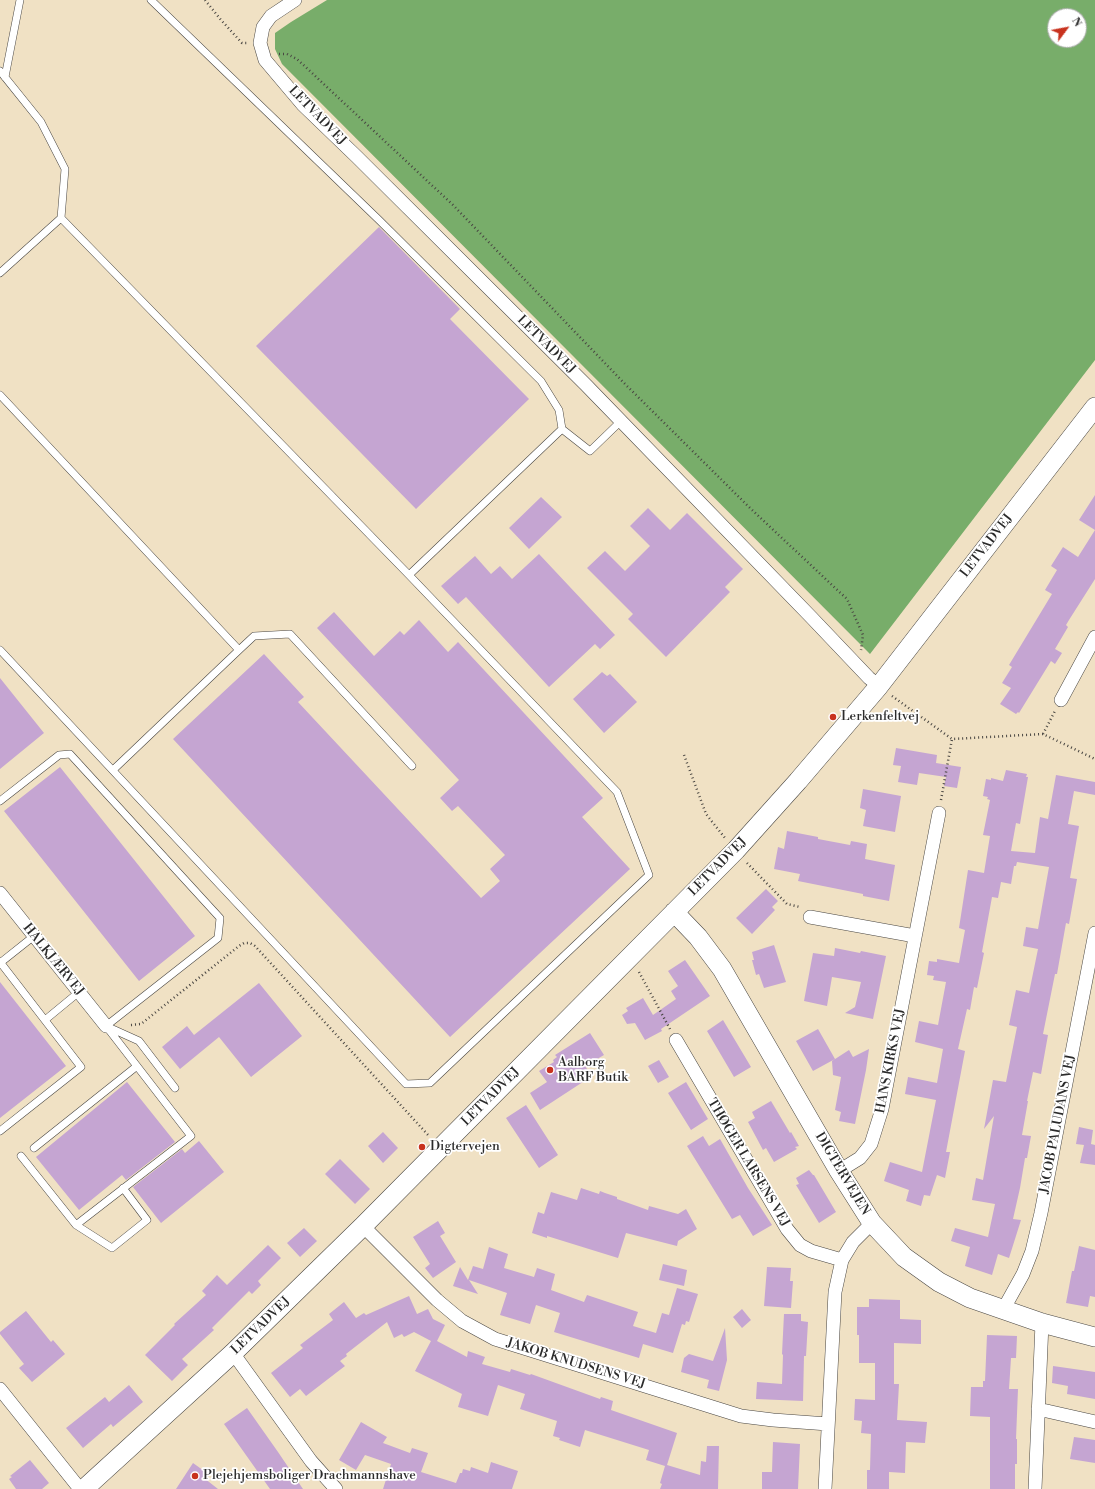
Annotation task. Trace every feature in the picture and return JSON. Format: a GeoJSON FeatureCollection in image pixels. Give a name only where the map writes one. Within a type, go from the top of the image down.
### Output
{"type":"FeatureCollection","features":[{"type":"Feature","properties":{"kind":"street"},"geometry":{"type":"LineString","coordinates":[[262,48],[263,27],[271,16],[295,0]]}},
{"type":"Feature","properties":{"kind":"street","name":"LETVADVEJ"},"geometry":{"type":"LineString","coordinates":[[262,48],[265,60],[303,105],[621,421],[869,678],[879,686]]}},
{"type":"Feature","properties":{"kind":"street","name":"LETVADVEJ"},"geometry":{"type":"LineString","coordinates":[[84,1489],[233,1353],[363,1226],[746,839],[879,686],[1095,407]]}},
{"type":"Feature","properties":{"kind":"street"},"geometry":{"type":"LineString","coordinates":[[1061,700],[1095,637]]}},
{"type":"Feature","properties":{"kind":"street","name":"HANS KIRKS VEJ"},"geometry":{"type":"LineString","coordinates":[[839,1170],[860,1158],[871,1144],[882,1109],[939,813]]}},
{"type":"Feature","properties":{"kind":"street","name":"HALKJÆRVEJ"},"geometry":{"type":"LineString","coordinates":[[0,893],[106,1026]]}},
{"type":"Feature","properties":{"kind":"street","name":"DIGTERVEJEN"},"geometry":{"type":"LineString","coordinates":[[674,912],[698,937],[725,974],[839,1170],[872,1223],[904,1257],[939,1282],[970,1298],[1003,1310],[1095,1337]]}},
{"type":"Feature","properties":{"kind":"street"},"geometry":{"type":"LineString","coordinates":[[810,917],[915,936]]}},
{"type":"Feature","properties":{"kind":"street","name":"JACOB PALUDANS VEJ"},"geometry":{"type":"LineString","coordinates":[[1003,1310],[1023,1274],[1041,1213],[1095,933]]}},
{"type":"Feature","properties":{"kind":"street","name":"THØGER LARSENS VEJ"},"geometry":{"type":"LineString","coordinates":[[676,1040],[787,1229],[800,1245],[811,1251],[842,1260]]}},
{"type":"Feature","properties":{"kind":"street"},"geometry":{"type":"LineString","coordinates":[[825,1489],[835,1292],[842,1260],[853,1242],[872,1223]]}},
{"type":"Feature","properties":{"kind":"street","name":"JAKOB KNUDSENS VEJ"},"geometry":{"type":"LineString","coordinates":[[363,1226],[437,1300],[462,1321],[495,1339],[741,1416],[828,1424]]}},
{"type":"Feature","properties":{"kind":"street"},"geometry":{"type":"LineString","coordinates":[[1035,1489],[1042,1322]]}},
{"type":"Feature","properties":{"kind":"street"},"geometry":{"type":"LineString","coordinates":[[233,1353],[310,1461],[336,1489]]}},
{"type":"Feature","properties":{"kind":"street"},"geometry":{"type":"LineString","coordinates":[[0,1389],[80,1489]]}},
{"type":"Feature","properties":{"kind":"street"},"geometry":{"type":"LineString","coordinates":[[1038,1409],[1095,1422]]}},
{"type":"Feature","properties":{"kind":"lane"},"geometry":{"type":"LineString","coordinates":[[0,273],[61,218],[65,169],[41,122],[2,74],[20,0]]}},
{"type":"Feature","properties":{"kind":"lane"},"geometry":{"type":"LineString","coordinates":[[151,0],[379,220],[541,381],[559,410],[562,429],[590,451],[621,421]]}},
{"type":"Feature","properties":{"kind":"lane"},"geometry":{"type":"LineString","coordinates":[[0,650],[406,1084],[430,1083],[649,875],[617,792],[61,218]]}},
{"type":"Feature","properties":{"kind":"lane"},"geometry":{"type":"LineString","coordinates":[[0,395],[239,650]]}},
{"type":"Feature","properties":{"kind":"lane"},"geometry":{"type":"LineString","coordinates":[[408,575],[562,429]]}},
{"type":"Feature","properties":{"kind":"lane"},"geometry":{"type":"LineString","coordinates":[[113,770],[254,636],[290,634],[412,766]]}},
{"type":"Feature","properties":{"kind":"lane"},"geometry":{"type":"LineString","coordinates":[[0,801],[59,755],[70,754],[220,918],[218,938],[106,1026]]}},
{"type":"Feature","properties":{"kind":"lane"},"geometry":{"type":"LineString","coordinates":[[0,1131],[81,1067],[0,963],[34,936]]}},
{"type":"Feature","properties":{"kind":"lane"},"geometry":{"type":"LineString","coordinates":[[44,1020],[79,992]]}},
{"type":"Feature","properties":{"kind":"lane"},"geometry":{"type":"LineString","coordinates":[[76,1225],[191,1136],[106,1026]]}},
{"type":"Feature","properties":{"kind":"lane"},"geometry":{"type":"LineString","coordinates":[[106,1026],[139,1041],[175,1088]]}},
{"type":"Feature","properties":{"kind":"lane"},"geometry":{"type":"LineString","coordinates":[[34,1148],[137,1066]]}},
{"type":"Feature","properties":{"kind":"lane"},"geometry":{"type":"LineString","coordinates":[[21,1156],[76,1225],[112,1248],[147,1220],[123,1188]]}},
{"type":"Feature","properties":{"kind":"path"},"geometry":{"type":"LineString","coordinates":[[205,0],[242,43],[287,54],[297,59],[453,205],[625,384],[751,509],[848,599],[863,635],[858,666]]}},
{"type":"Feature","properties":{"kind":"path"},"geometry":{"type":"LineString","coordinates":[[879,686],[952,739],[1043,734],[1095,759]]}},
{"type":"Feature","properties":{"kind":"path"},"geometry":{"type":"LineString","coordinates":[[1043,734],[1061,700]]}},
{"type":"Feature","properties":{"kind":"path"},"geometry":{"type":"LineString","coordinates":[[939,813],[952,739]]}},
{"type":"Feature","properties":{"kind":"path"},"geometry":{"type":"LineString","coordinates":[[106,1026],[141,1024],[239,946],[244,943],[250,943],[255,946],[440,1148]]}},
{"type":"Feature","properties":{"kind":"path"},"geometry":{"type":"LineString","coordinates":[[627,959],[637,969],[676,1040]]}},
{"type":"Feature","properties":{"kind":"green space"},"geometry":{"type":"Polygon","coordinates":[[[327,0],[1095,0],[1095,360],[870,654],[282,64],[275,49],[275,33],[327,0]]]}},
{"type":"Feature","properties":{"kind":"building"},"geometry":{"type":"Polygon","coordinates":[[[379,227],[460,309],[450,319],[529,399],[416,509],[256,346],[379,227]]]}},
{"type":"Feature","properties":{"kind":"building"},"geometry":{"type":"Polygon","coordinates":[[[1095,495],[1095,530],[1079,520],[1095,495]]]}},
{"type":"Feature","properties":{"kind":"building"},"geometry":{"type":"Polygon","coordinates":[[[541,497],[562,517],[529,549],[509,528],[541,497]]]}},
{"type":"Feature","properties":{"kind":"building"},"geometry":{"type":"Polygon","coordinates":[[[648,508],[670,530],[687,513],[743,569],[725,587],[730,592],[666,657],[628,619],[633,614],[587,568],[605,551],[625,571],[650,546],[630,526],[648,508]]]}},
{"type":"Feature","properties":{"kind":"building"},"geometry":{"type":"Polygon","coordinates":[[[1095,530],[1095,579],[1066,625],[1068,627],[1055,649],[1062,653],[1055,664],[1051,661],[1019,713],[1018,712],[1016,714],[1000,704],[1011,688],[1002,683],[1012,667],[1009,665],[1052,594],[1045,590],[1057,570],[1051,566],[1063,547],[1078,557],[1095,530]]]}},
{"type":"Feature","properties":{"kind":"building"},"geometry":{"type":"Polygon","coordinates":[[[539,554],[615,635],[600,649],[595,644],[549,687],[466,597],[458,604],[441,586],[475,556],[491,574],[500,566],[512,579],[539,554]]]}},
{"type":"Feature","properties":{"kind":"building"},"geometry":{"type":"Polygon","coordinates":[[[334,612],[374,656],[400,631],[404,635],[419,620],[448,652],[458,642],[603,798],[582,817],[630,869],[450,1037],[173,739],[264,654],[304,697],[298,702],[481,898],[500,881],[490,869],[505,855],[458,806],[452,811],[440,798],[459,780],[317,628],[334,612]]]}},
{"type":"Feature","properties":{"kind":"building"},"geometry":{"type":"Polygon","coordinates":[[[602,672],[607,676],[610,674],[637,702],[604,733],[573,699],[602,672]]]}},
{"type":"Feature","properties":{"kind":"building"},"geometry":{"type":"Polygon","coordinates":[[[0,678],[44,733],[0,769],[0,678]]]}},
{"type":"Feature","properties":{"kind":"building"},"geometry":{"type":"Polygon","coordinates":[[[896,748],[937,755],[936,763],[961,767],[957,788],[944,786],[946,777],[919,773],[917,785],[898,782],[901,766],[893,765],[896,748]]]}},
{"type":"Feature","properties":{"kind":"building"},"geometry":{"type":"Polygon","coordinates":[[[60,767],[195,936],[139,981],[4,811],[60,767]]]}},
{"type":"Feature","properties":{"kind":"building"},"geometry":{"type":"Polygon","coordinates":[[[1006,770],[1027,774],[1026,777],[1028,777],[1020,824],[1016,823],[1011,851],[1035,853],[1040,817],[1048,819],[1056,775],[1095,782],[1095,795],[1074,791],[1068,824],[1079,826],[1070,878],[1077,879],[1069,924],[1066,923],[1057,974],[1055,974],[1043,1034],[1048,1035],[1041,1074],[1033,1072],[1027,1101],[1022,1135],[1031,1136],[1027,1158],[1025,1158],[1013,1219],[1021,1220],[1009,1258],[998,1254],[992,1275],[965,1266],[970,1247],[951,1241],[955,1228],[988,1237],[995,1204],[972,1200],[976,1178],[983,1180],[994,1116],[984,1129],[993,1080],[1006,1082],[1017,1027],[1009,1025],[1016,990],[1029,993],[1038,949],[1023,946],[1026,927],[1038,929],[1049,867],[1017,862],[1016,866],[1014,866],[1011,884],[1001,882],[998,898],[992,897],[982,952],[984,953],[977,988],[974,987],[970,1010],[967,1009],[958,1049],[965,1051],[946,1152],[950,1152],[945,1178],[937,1175],[930,1196],[924,1195],[921,1206],[906,1201],[909,1190],[884,1181],[890,1162],[922,1172],[936,1100],[905,1094],[908,1077],[937,1083],[943,1049],[915,1042],[919,1021],[938,1025],[946,982],[933,980],[934,976],[927,975],[929,961],[937,962],[937,959],[959,963],[965,930],[959,928],[968,870],[984,873],[990,836],[983,835],[990,800],[987,799],[988,797],[983,796],[986,779],[991,780],[991,778],[1003,781],[1006,770]]]}},
{"type":"Feature","properties":{"kind":"building"},"geometry":{"type":"Polygon","coordinates":[[[863,789],[901,796],[895,832],[863,826],[866,810],[860,808],[863,789]]]}},
{"type":"Feature","properties":{"kind":"building"},"geometry":{"type":"Polygon","coordinates":[[[787,831],[850,845],[851,841],[867,844],[865,859],[895,865],[889,901],[863,896],[863,894],[798,881],[800,874],[774,869],[778,847],[784,849],[787,831]]]}},
{"type":"Feature","properties":{"kind":"building"},"geometry":{"type":"Polygon","coordinates":[[[766,889],[778,901],[772,907],[775,910],[752,934],[736,918],[766,889]]]}},
{"type":"Feature","properties":{"kind":"building"},"geometry":{"type":"Polygon","coordinates":[[[774,945],[786,982],[764,988],[759,974],[756,975],[752,960],[754,960],[752,952],[774,945]]]}},
{"type":"Feature","properties":{"kind":"building"},"geometry":{"type":"Polygon","coordinates":[[[835,948],[886,956],[873,1019],[845,1013],[855,1007],[861,982],[832,977],[827,1006],[804,1001],[813,953],[834,956],[835,948]]]}},
{"type":"Feature","properties":{"kind":"building"},"geometry":{"type":"Polygon","coordinates":[[[685,960],[710,996],[661,1029],[662,1031],[645,1040],[635,1023],[627,1024],[622,1015],[628,1011],[626,1008],[643,998],[653,1015],[676,999],[671,991],[678,986],[668,971],[685,960]]]}},
{"type":"Feature","properties":{"kind":"building"},"geometry":{"type":"Polygon","coordinates":[[[0,982],[66,1066],[0,1118],[0,982]]]}},
{"type":"Feature","properties":{"kind":"building"},"geometry":{"type":"Polygon","coordinates":[[[259,983],[302,1036],[251,1077],[219,1037],[180,1069],[162,1047],[187,1026],[194,1035],[259,983]]]}},
{"type":"Feature","properties":{"kind":"building"},"geometry":{"type":"Polygon","coordinates":[[[723,1020],[751,1067],[734,1077],[707,1031],[723,1020]]]}},
{"type":"Feature","properties":{"kind":"building"},"geometry":{"type":"Polygon","coordinates":[[[818,1029],[835,1059],[813,1071],[796,1041],[818,1029]]]}},
{"type":"Feature","properties":{"kind":"building"},"geometry":{"type":"Polygon","coordinates":[[[590,1033],[604,1055],[585,1066],[592,1076],[540,1110],[530,1093],[547,1082],[539,1071],[554,1062],[553,1060],[557,1057],[555,1055],[590,1033]]]}},
{"type":"Feature","properties":{"kind":"building"},"geometry":{"type":"Polygon","coordinates":[[[869,1049],[855,1124],[839,1121],[841,1112],[835,1110],[841,1077],[833,1075],[832,1061],[849,1050],[853,1057],[869,1049]]]}},
{"type":"Feature","properties":{"kind":"building"},"geometry":{"type":"Polygon","coordinates":[[[659,1060],[669,1077],[658,1083],[648,1066],[659,1060]]]}},
{"type":"Feature","properties":{"kind":"building"},"geometry":{"type":"Polygon","coordinates":[[[127,1082],[175,1142],[126,1180],[122,1175],[79,1210],[36,1157],[127,1082]]]}},
{"type":"Feature","properties":{"kind":"building"},"geometry":{"type":"Polygon","coordinates":[[[686,1082],[708,1119],[691,1130],[668,1093],[686,1082]]]}},
{"type":"Feature","properties":{"kind":"building"},"geometry":{"type":"Polygon","coordinates":[[[771,1101],[799,1146],[795,1147],[797,1149],[774,1162],[766,1148],[763,1150],[748,1122],[755,1118],[752,1112],[771,1101]]]}},
{"type":"Feature","properties":{"kind":"building"},"geometry":{"type":"Polygon","coordinates":[[[526,1105],[558,1155],[539,1168],[506,1118],[526,1105]]]}},
{"type":"Feature","properties":{"kind":"building"},"geometry":{"type":"Polygon","coordinates":[[[1079,1127],[1093,1130],[1091,1144],[1095,1145],[1095,1165],[1080,1163],[1084,1145],[1076,1144],[1079,1127]]]}},
{"type":"Feature","properties":{"kind":"building"},"geometry":{"type":"Polygon","coordinates":[[[383,1132],[398,1148],[383,1163],[368,1146],[383,1132]]]}},
{"type":"Feature","properties":{"kind":"building"},"geometry":{"type":"Polygon","coordinates":[[[703,1136],[709,1146],[720,1139],[748,1188],[772,1225],[753,1236],[740,1215],[732,1219],[687,1146],[703,1136]]]}},
{"type":"Feature","properties":{"kind":"building"},"geometry":{"type":"Polygon","coordinates":[[[199,1141],[224,1172],[161,1223],[133,1187],[182,1149],[185,1153],[199,1141]]]}},
{"type":"Feature","properties":{"kind":"building"},"geometry":{"type":"Polygon","coordinates":[[[340,1159],[370,1189],[355,1204],[325,1174],[340,1159]]]}},
{"type":"Feature","properties":{"kind":"building"},"geometry":{"type":"Polygon","coordinates":[[[809,1170],[814,1175],[836,1212],[819,1223],[796,1185],[799,1184],[796,1178],[809,1170]]]}},
{"type":"Feature","properties":{"kind":"building"},"geometry":{"type":"Polygon","coordinates":[[[581,1188],[599,1194],[600,1191],[648,1210],[649,1206],[678,1214],[686,1209],[697,1229],[678,1241],[677,1246],[626,1233],[618,1258],[547,1236],[547,1238],[532,1233],[538,1212],[544,1214],[551,1192],[577,1200],[581,1188]]]}},
{"type":"Feature","properties":{"kind":"building"},"geometry":{"type":"Polygon","coordinates":[[[438,1221],[445,1233],[440,1236],[456,1262],[433,1278],[425,1268],[430,1264],[413,1237],[438,1221]]]}},
{"type":"Feature","properties":{"kind":"building"},"geometry":{"type":"Polygon","coordinates":[[[304,1228],[317,1241],[300,1257],[287,1243],[304,1228]]]}},
{"type":"Feature","properties":{"kind":"building"},"geometry":{"type":"Polygon","coordinates":[[[268,1245],[281,1258],[258,1281],[261,1285],[252,1294],[249,1291],[212,1328],[214,1330],[182,1359],[188,1365],[172,1381],[145,1355],[175,1325],[174,1324],[206,1295],[202,1291],[217,1275],[227,1285],[268,1245]]]}},
{"type":"Feature","properties":{"kind":"building"},"geometry":{"type":"Polygon","coordinates":[[[1079,1246],[1095,1250],[1095,1297],[1090,1296],[1088,1307],[1066,1303],[1072,1271],[1074,1271],[1079,1246]]]}},
{"type":"Feature","properties":{"kind":"building"},"geometry":{"type":"Polygon","coordinates":[[[489,1247],[508,1254],[504,1268],[534,1277],[537,1268],[555,1274],[551,1290],[584,1302],[587,1295],[638,1312],[633,1326],[656,1333],[662,1313],[669,1315],[677,1288],[698,1294],[689,1322],[686,1321],[685,1325],[682,1324],[673,1353],[643,1344],[639,1358],[554,1332],[560,1313],[536,1305],[530,1324],[500,1315],[507,1293],[469,1280],[478,1294],[453,1286],[460,1267],[468,1280],[473,1266],[483,1269],[489,1247]]]}},
{"type":"Feature","properties":{"kind":"building"},"geometry":{"type":"Polygon","coordinates":[[[663,1264],[687,1270],[684,1286],[659,1280],[663,1264]]]}},
{"type":"Feature","properties":{"kind":"building"},"geometry":{"type":"Polygon","coordinates":[[[767,1267],[791,1268],[790,1281],[793,1281],[791,1308],[764,1306],[767,1267]]]}},
{"type":"Feature","properties":{"kind":"building"},"geometry":{"type":"Polygon","coordinates":[[[409,1296],[417,1314],[428,1309],[433,1319],[445,1325],[437,1341],[467,1357],[468,1351],[485,1357],[482,1364],[510,1372],[511,1369],[530,1375],[531,1374],[600,1399],[601,1397],[613,1401],[611,1410],[677,1433],[667,1465],[700,1475],[701,1461],[706,1462],[707,1446],[719,1446],[718,1489],[660,1489],[662,1484],[660,1483],[665,1466],[646,1460],[649,1450],[585,1430],[580,1447],[559,1440],[560,1438],[553,1436],[557,1421],[520,1409],[525,1394],[498,1385],[488,1416],[458,1407],[462,1394],[415,1371],[431,1341],[414,1332],[404,1337],[402,1334],[394,1338],[387,1322],[346,1354],[347,1356],[340,1361],[345,1366],[306,1396],[300,1389],[290,1397],[271,1373],[303,1348],[300,1345],[333,1320],[329,1314],[344,1302],[356,1318],[364,1313],[366,1315],[409,1296]]]}},
{"type":"Feature","properties":{"kind":"building"},"geometry":{"type":"Polygon","coordinates":[[[869,1299],[900,1300],[900,1319],[921,1320],[921,1344],[894,1343],[894,1384],[899,1384],[897,1420],[927,1422],[925,1443],[906,1442],[905,1473],[889,1472],[889,1489],[867,1489],[867,1470],[870,1470],[871,1434],[861,1433],[862,1421],[854,1420],[855,1399],[875,1400],[875,1363],[859,1363],[859,1335],[857,1335],[857,1307],[869,1307],[869,1299]]]}},
{"type":"Feature","properties":{"kind":"building"},"geometry":{"type":"Polygon","coordinates":[[[742,1309],[751,1320],[742,1328],[733,1317],[742,1309]]]}},
{"type":"Feature","properties":{"kind":"building"},"geometry":{"type":"Polygon","coordinates":[[[26,1311],[51,1342],[53,1340],[65,1354],[32,1382],[19,1368],[24,1364],[0,1334],[0,1332],[26,1311]]]}},
{"type":"Feature","properties":{"kind":"building"},"geometry":{"type":"Polygon","coordinates":[[[784,1314],[801,1314],[801,1321],[808,1322],[806,1356],[804,1356],[803,1401],[756,1399],[757,1382],[782,1384],[784,1314]]]}},
{"type":"Feature","properties":{"kind":"building"},"geometry":{"type":"Polygon","coordinates":[[[725,1328],[727,1360],[719,1391],[707,1388],[709,1380],[681,1372],[684,1358],[689,1354],[713,1361],[725,1328]]]}},
{"type":"Feature","properties":{"kind":"building"},"geometry":{"type":"Polygon","coordinates":[[[987,1335],[1017,1336],[1016,1358],[1011,1358],[1009,1389],[1018,1389],[1016,1439],[1017,1464],[1015,1464],[1015,1489],[990,1489],[990,1417],[970,1416],[971,1387],[983,1387],[983,1381],[985,1381],[987,1335]]]}},
{"type":"Feature","properties":{"kind":"building"},"geometry":{"type":"Polygon","coordinates":[[[1053,1366],[1095,1372],[1095,1399],[1067,1394],[1068,1386],[1052,1383],[1053,1366]]]}},
{"type":"Feature","properties":{"kind":"building"},"geometry":{"type":"Polygon","coordinates":[[[129,1385],[143,1402],[113,1427],[111,1424],[83,1448],[66,1428],[105,1397],[109,1402],[129,1385]]]}},
{"type":"Feature","properties":{"kind":"building"},"geometry":{"type":"Polygon","coordinates":[[[247,1408],[303,1489],[270,1489],[224,1424],[247,1408]]]}},
{"type":"Feature","properties":{"kind":"building"},"geometry":{"type":"Polygon","coordinates":[[[361,1422],[387,1437],[383,1443],[410,1453],[412,1448],[428,1453],[421,1472],[456,1483],[463,1469],[470,1471],[471,1467],[488,1473],[491,1462],[518,1471],[512,1489],[383,1489],[391,1464],[365,1455],[356,1470],[339,1460],[361,1422]]]}},
{"type":"Feature","properties":{"kind":"building"},"geometry":{"type":"Polygon","coordinates":[[[1074,1437],[1095,1440],[1095,1463],[1070,1459],[1074,1437]]]}},
{"type":"Feature","properties":{"kind":"building"},"geometry":{"type":"Polygon","coordinates":[[[773,1442],[800,1444],[798,1489],[762,1489],[762,1472],[772,1472],[773,1442]]]}},
{"type":"Feature","properties":{"kind":"building"},"geometry":{"type":"Polygon","coordinates":[[[30,1460],[49,1483],[42,1489],[16,1489],[9,1479],[12,1477],[10,1476],[30,1460]]]}},
{"type":"Feature","properties":{"kind":"building","name":"Plejehjemsboliger Drachmannshave"},"geometry":{"type":"Polygon","coordinates":[[[193,1463],[207,1473],[204,1478],[218,1489],[176,1489],[193,1463]]]}},
{"type":"Feature","properties":{"kind":"place","name":"Lerkenfeltvej"},"geometry":{"type":"Point","coordinates":[833,717]}},
{"type":"Feature","properties":{"kind":"place","name":"Aalborg BARF Butik"},"geometry":{"type":"Point","coordinates":[550,1070]}},
{"type":"Feature","properties":{"kind":"place","name":"Digtervejen"},"geometry":{"type":"Point","coordinates":[422,1147]}},
{"type":"Feature","properties":{"kind":"place","name":"Plejehjemsboliger Drachmannshave"},"geometry":{"type":"Point","coordinates":[195,1476]}}]}
